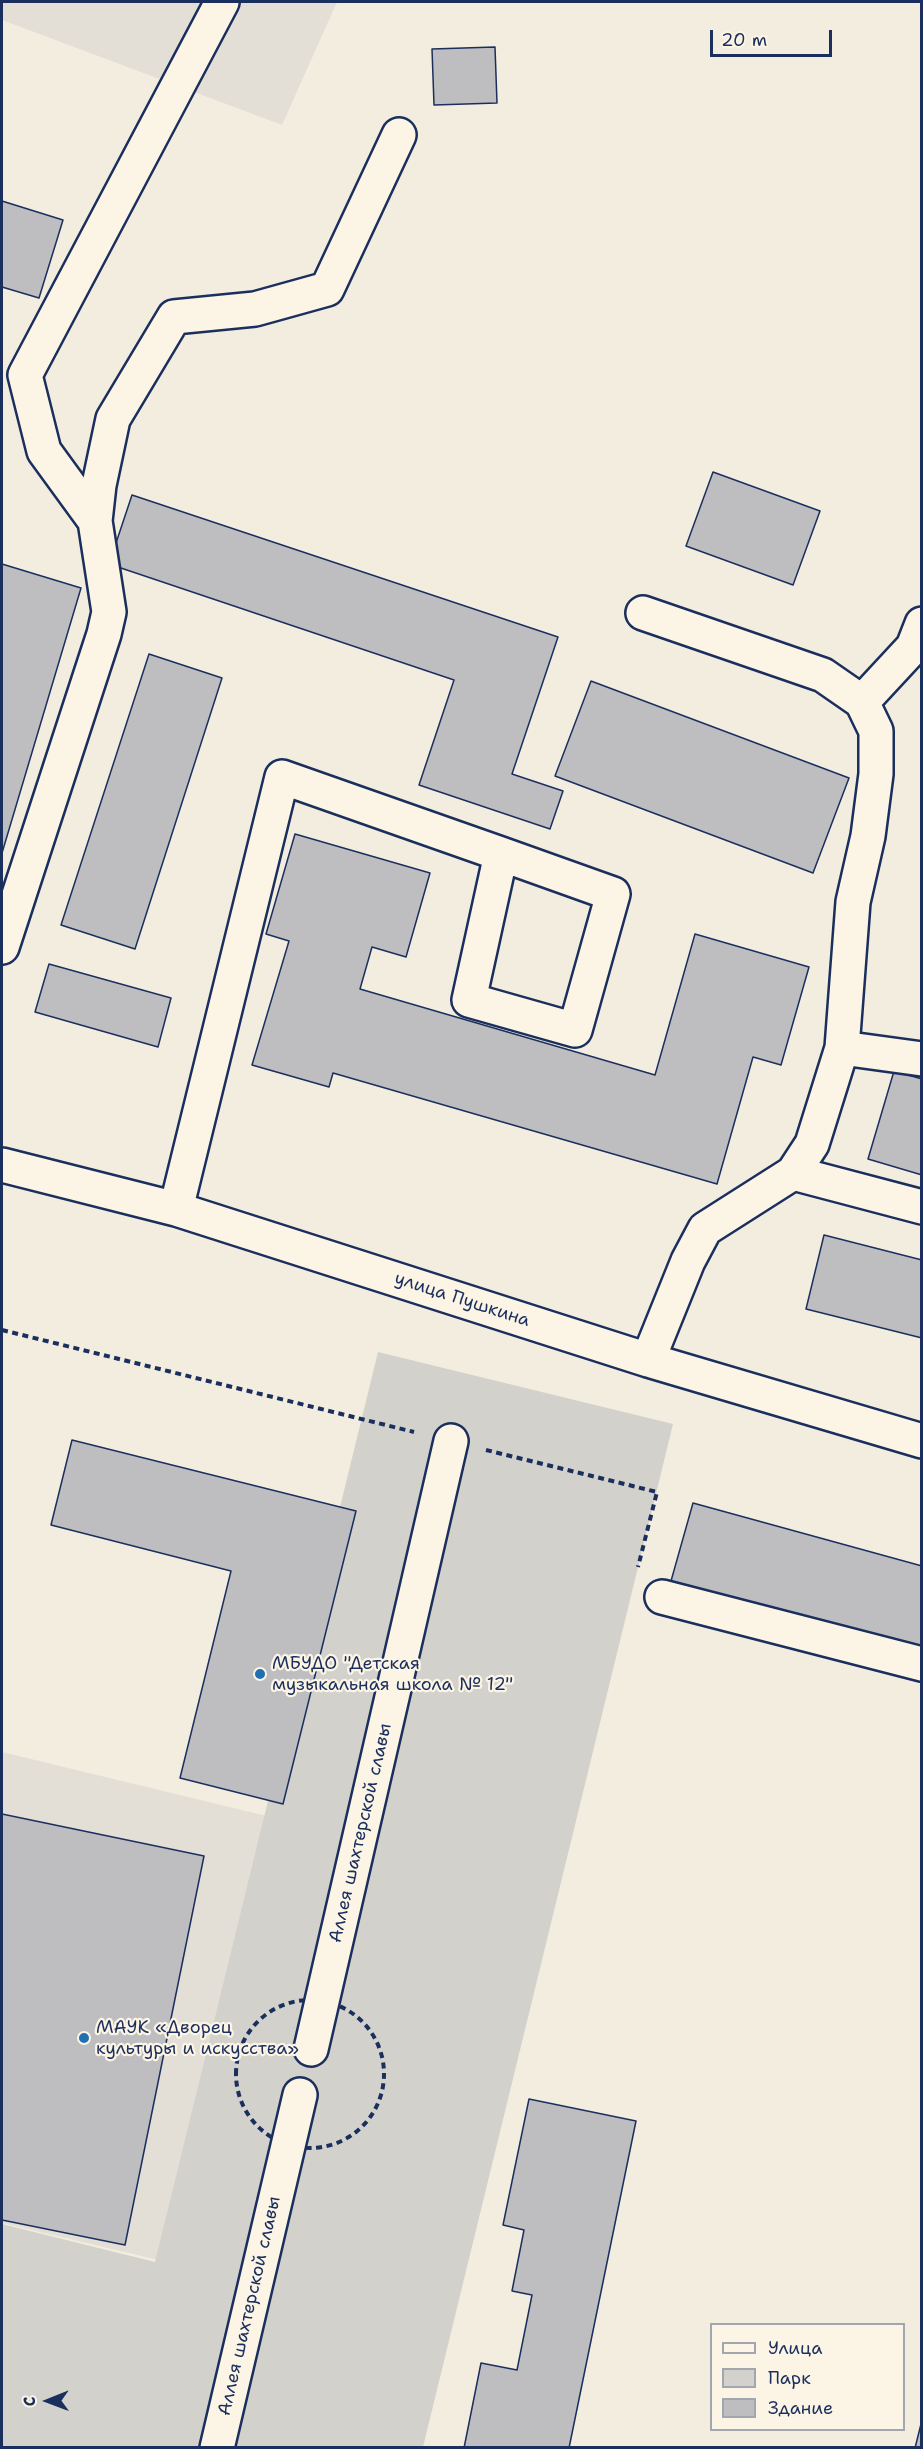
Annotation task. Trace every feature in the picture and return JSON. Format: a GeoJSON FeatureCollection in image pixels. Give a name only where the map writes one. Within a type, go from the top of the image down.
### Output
{"type":"FeatureCollection","features":[{"type":"Feature","properties":{"kind":"street"},"geometry":{"type":"LineString","coordinates":[[95,521],[44,451],[13,371],[222,2]]}},
{"type":"Feature","properties":{"kind":"street"},"geometry":{"type":"LineString","coordinates":[[2,947],[104,634],[109,612],[95,521],[99,486],[113,419],[174,317],[255,309],[327,289],[399,135]]}},
{"type":"Feature","properties":{"kind":"street"},"geometry":{"type":"LineString","coordinates":[[643,613],[823,675],[861,702],[876,731],[876,774],[868,836],[853,902],[842,1048],[812,1144],[793,1173],[705,1229],[688,1261],[648,1360]]}},
{"type":"Feature","properties":{"kind":"street"},"geometry":{"type":"LineString","coordinates":[[861,702],[913,647],[921,624]]}},
{"type":"Feature","properties":{"kind":"street"},"geometry":{"type":"LineString","coordinates":[[176,1209],[282,777],[501,854],[613,894],[575,1030],[469,1000],[501,854]]}},
{"type":"Feature","properties":{"kind":"street"},"geometry":{"type":"LineString","coordinates":[[842,1048],[921,1059]]}},
{"type":"Feature","properties":{"kind":"street","name":"улица Пушкина"},"geometry":{"type":"LineString","coordinates":[[2,1165],[176,1209],[648,1360],[921,1441]]}},
{"type":"Feature","properties":{"kind":"street"},"geometry":{"type":"LineString","coordinates":[[793,1173],[921,1207]]}},
{"type":"Feature","properties":{"kind":"street","name":"Аллея шахтерской славы"},"geometry":{"type":"LineString","coordinates":[[310,2049],[451,1441]]}},
{"type":"Feature","properties":{"kind":"street"},"geometry":{"type":"LineString","coordinates":[[662,1597],[921,1664]]}},
{"type":"Feature","properties":{"kind":"street","name":"Аллея шахтерской славы"},"geometry":{"type":"LineString","coordinates":[[217,2448],[300,2095]]}},
{"type":"Feature","properties":{"kind":"path"},"geometry":{"type":"LineString","coordinates":[[2,1330],[657,1492],[633,1590],[662,1597]]}},
{"type":"Feature","properties":{"kind":"shaded area"},"geometry":{"type":"Polygon","coordinates":[[[2,2],[337,2],[282,125],[2,20],[2,2]]]}},
{"type":"Feature","properties":{"kind":"shaded area","name":"МАУК «Дворец культуры и искусства»"},"geometry":{"type":"Polygon","coordinates":[[[2,1752],[275,1818],[171,2263],[2,2223],[2,1752]]]}},
{"type":"Feature","properties":{"kind":"green space"},"geometry":{"type":"Polygon","coordinates":[[[378,1352],[673,1424],[423,2447],[2,2448],[2,2224],[155,2262],[378,1352]]]}},
{"type":"Feature","properties":{"kind":"building"},"geometry":{"type":"Polygon","coordinates":[[[495,47],[497,103],[434,105],[432,49],[495,47]]]}},
{"type":"Feature","properties":{"kind":"building"},"geometry":{"type":"Polygon","coordinates":[[[2,201],[63,220],[39,298],[2,287],[2,201]]]}},
{"type":"Feature","properties":{"kind":"building"},"geometry":{"type":"Polygon","coordinates":[[[713,472],[820,511],[793,585],[686,546],[713,472]]]}},
{"type":"Feature","properties":{"kind":"building"},"geometry":{"type":"Polygon","coordinates":[[[132,495],[558,637],[512,774],[563,791],[550,829],[419,785],[454,680],[109,564],[132,495]]]}},
{"type":"Feature","properties":{"kind":"building"},"geometry":{"type":"Polygon","coordinates":[[[2,564],[81,588],[2,853],[2,564]]]}},
{"type":"Feature","properties":{"kind":"building"},"geometry":{"type":"Polygon","coordinates":[[[149,654],[222,678],[135,949],[61,925],[149,654]]]}},
{"type":"Feature","properties":{"kind":"building"},"geometry":{"type":"Polygon","coordinates":[[[591,681],[849,778],[813,873],[555,776],[591,681]]]}},
{"type":"Feature","properties":{"kind":"building"},"geometry":{"type":"Polygon","coordinates":[[[295,834],[430,873],[406,957],[372,947],[360,989],[655,1075],[695,934],[809,967],[781,1065],[753,1057],[717,1184],[333,1073],[329,1087],[252,1065],[289,941],[266,934],[295,834]]]}},
{"type":"Feature","properties":{"kind":"building"},"geometry":{"type":"Polygon","coordinates":[[[49,964],[171,998],[158,1047],[35,1012],[49,964]]]}},
{"type":"Feature","properties":{"kind":"building"},"geometry":{"type":"Polygon","coordinates":[[[894,1071],[922,1079],[922,1175],[868,1159],[894,1071]]]}},
{"type":"Feature","properties":{"kind":"building"},"geometry":{"type":"Polygon","coordinates":[[[824,1235],[922,1260],[922,1338],[806,1309],[824,1235]]]}},
{"type":"Feature","properties":{"kind":"building","name":"МБУДО \"Детская музыкальная школа № 12\""},"geometry":{"type":"Polygon","coordinates":[[[72,1440],[356,1511],[283,1804],[180,1778],[231,1571],[51,1525],[72,1440]]]}},
{"type":"Feature","properties":{"kind":"building"},"geometry":{"type":"Polygon","coordinates":[[[693,1503],[922,1566],[922,1651],[671,1581],[693,1503]]]}},
{"type":"Feature","properties":{"kind":"building","name":"МАУК «Дворец культуры и искусства»"},"geometry":{"type":"Polygon","coordinates":[[[2,1814],[204,1856],[125,2245],[2,2220],[2,1814]]]}},
{"type":"Feature","properties":{"kind":"building"},"geometry":{"type":"Polygon","coordinates":[[[529,2099],[636,2121],[569,2448],[464,2448],[481,2363],[517,2370],[532,2295],[512,2291],[524,2230],[503,2225],[529,2099]]]}},
{"type":"Feature","properties":{"kind":"building"},"geometry":{"type":"Polygon","coordinates":[[[922,2420],[922,2448],[915,2448],[922,2420]]]}},
{"type":"Feature","properties":{"kind":"place","name":"МБУДО \"Детская музыкальная школа № 12\""},"geometry":{"type":"Point","coordinates":[260,1674]}},
{"type":"Feature","properties":{"kind":"place","name":"МАУК «Дворец культуры и искусства»"},"geometry":{"type":"Point","coordinates":[84,2038]}}]}
